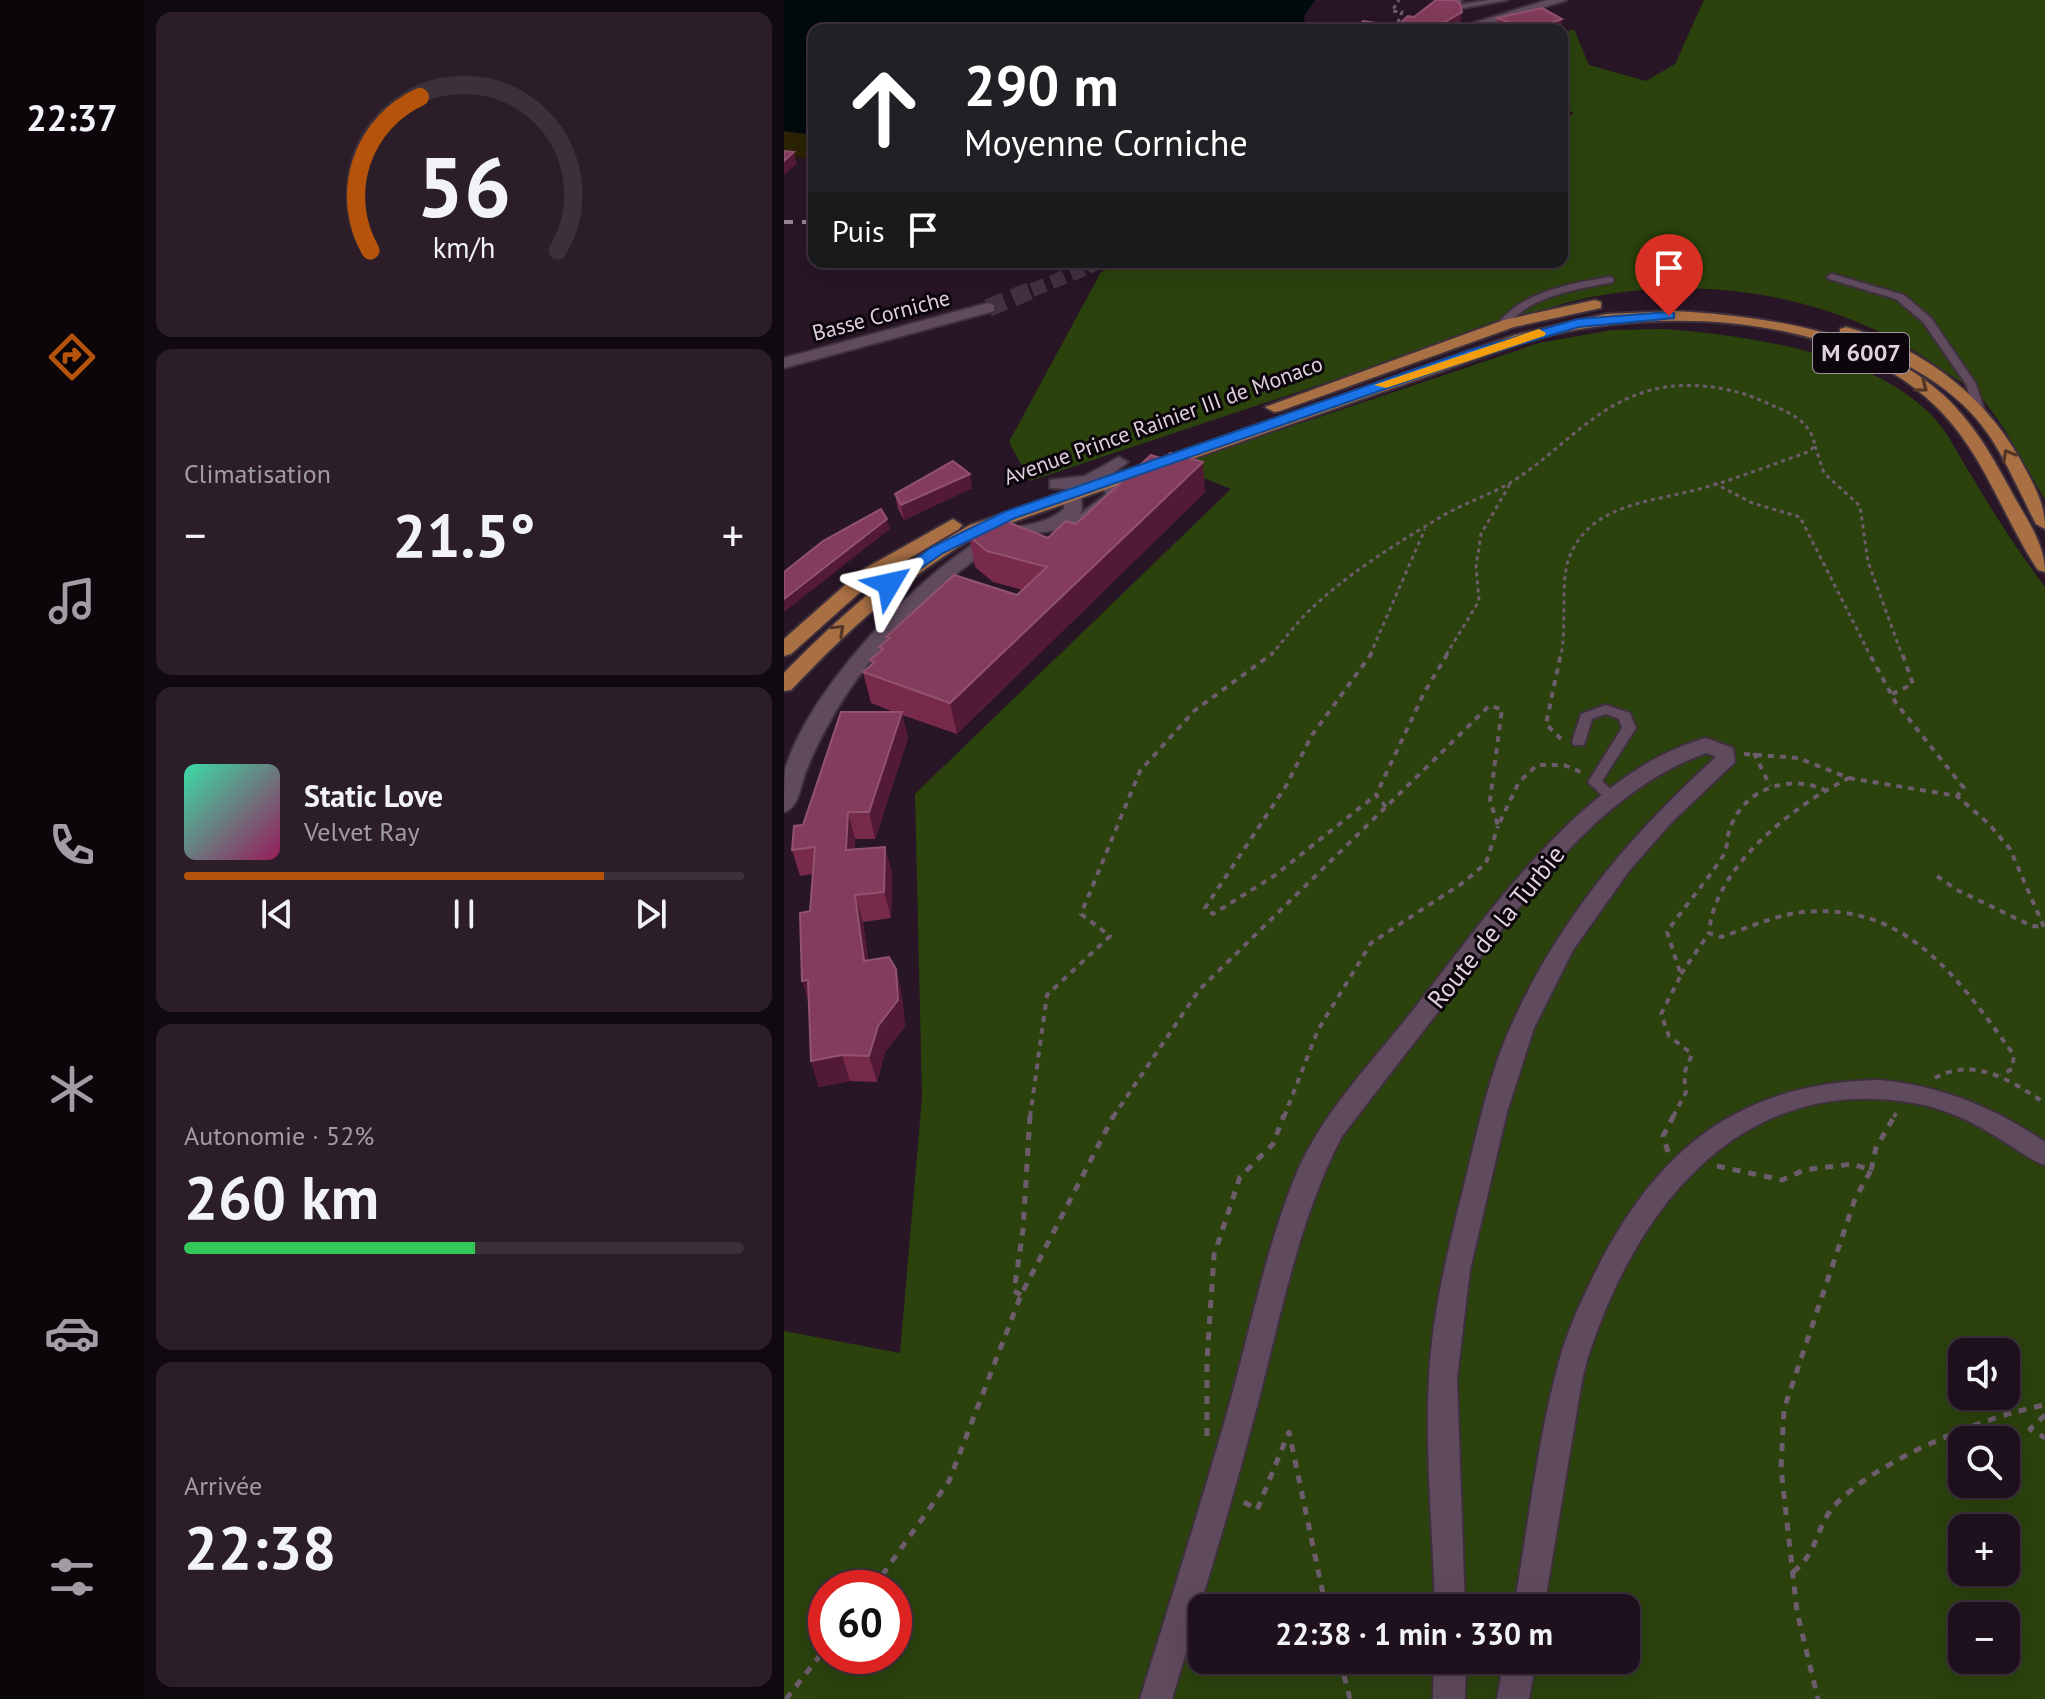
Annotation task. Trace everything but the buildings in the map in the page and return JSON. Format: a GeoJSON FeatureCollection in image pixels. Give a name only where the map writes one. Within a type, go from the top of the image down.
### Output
{"type":"FeatureCollection","features":[{"type":"Feature","properties":{"kind":"main road","name":"Avenue Prince Rainier III de Monaco"},"geometry":{"type":"LineString","coordinates":[[784,685],[846,623],[914,565],[976,529],[1119,462],[1502,325],[1594,306],[1704,303],[1812,321],[1904,356],[1955,389],[1980,412]]}},
{"type":"Feature","properties":{"kind":"main road","name":"Avenue Prince Rainier III de Monaco"},"geometry":{"type":"LineString","coordinates":[[784,650],[844,594],[916,544],[970,516],[1064,488],[1109,480],[1475,353],[1578,323],[1635,316],[1735,320],[1804,334],[1891,367],[1917,383],[1957,419],[2045,566]]}},
{"type":"Feature","properties":{"kind":"main road","name":"M 6007"},"geometry":{"type":"LineString","coordinates":[[1980,412],[2006,450],[2045,524]]}},
{"type":"Feature","properties":{"kind":"street"},"geometry":{"type":"LineString","coordinates":[[1478,24],[1561,0]]}},
{"type":"Feature","properties":{"kind":"street","name":"Basse Corniche"},"geometry":{"type":"LineString","coordinates":[[784,363],[988,308]]}},
{"type":"Feature","properties":{"kind":"street"},"geometry":{"type":"LineString","coordinates":[[1054,527],[1073,511],[1064,488],[1088,480],[1119,462]]}},
{"type":"Feature","properties":{"kind":"street"},"geometry":{"type":"LineString","coordinates":[[784,805],[808,737],[847,675],[890,625],[983,546],[1014,533],[1081,523],[1101,512],[1115,495],[1109,480],[1088,480]]}},
{"type":"Feature","properties":{"kind":"street","name":"Route de la Turbie"},"geometry":{"type":"LineString","coordinates":[[1156,1699],[1238,1426],[1274,1282],[1306,1181],[1333,1129],[1540,865],[1604,790],[1687,750],[1712,746],[1726,753],[1719,767],[1664,817],[1621,866],[1563,946],[1522,1028],[1495,1112],[1457,1270],[1443,1378],[1450,1594]]}},
{"type":"Feature","properties":{"kind":"street"},"geometry":{"type":"LineString","coordinates":[[1532,1594],[1575,1354],[1610,1272],[1657,1195],[1682,1164],[1705,1143],[1773,1106],[1845,1090],[1882,1090],[1949,1102],[1980,1115],[2045,1155]]}},
{"type":"Feature","properties":{"kind":"street"},"geometry":{"type":"LineString","coordinates":[[1449,1699],[1450,1674]]}},
{"type":"Feature","properties":{"kind":"street"},"geometry":{"type":"LineString","coordinates":[[1513,1699],[1517,1674]]}},
{"type":"Feature","properties":{"kind":"lane"},"geometry":{"type":"LineString","coordinates":[[1459,0],[1449,4],[1458,7],[1504,0]]}},
{"type":"Feature","properties":{"kind":"lane"},"geometry":{"type":"LineString","coordinates":[[1832,277],[1900,297],[1927,320],[1971,384],[1980,412]]}},
{"type":"Feature","properties":{"kind":"lane"},"geometry":{"type":"LineString","coordinates":[[1502,325],[1513,312],[1546,296],[1609,280]]}},
{"type":"Feature","properties":{"kind":"lane"},"geometry":{"type":"LineString","coordinates":[[1579,742],[1585,732],[1586,717],[1606,709],[1625,716],[1629,728],[1604,790]]}},
{"type":"Feature","properties":{"kind":"path"},"geometry":{"type":"LineString","coordinates":[[1397,24],[1402,12],[1392,11],[1399,0]]}},
{"type":"Feature","properties":{"kind":"path"},"geometry":{"type":"LineString","coordinates":[[1021,1295],[1014,1291],[1021,1256],[1029,1123],[1047,995],[1110,936],[1081,914],[1140,771],[1194,711],[1266,661],[1311,609],[1362,569],[1446,514],[1511,482],[1579,426],[1618,402],[1652,390],[1685,386],[1748,394],[1798,417],[1813,434],[1814,459],[1831,482],[1860,506],[1868,562],[1913,684],[1892,694]]}},
{"type":"Feature","properties":{"kind":"path"},"geometry":{"type":"LineString","coordinates":[[1579,742],[1570,743],[1558,738],[1546,724],[1566,632],[1567,563],[1576,541],[1602,519],[1628,504],[1714,483],[1793,458],[1815,446]]}},
{"type":"Feature","properties":{"kind":"path"},"geometry":{"type":"LineString","coordinates":[[1426,527],[1372,653],[1312,735],[1286,786],[1205,908],[1213,914],[1274,876],[1376,795],[1424,693],[1479,601],[1476,567],[1481,534],[1511,482]]}},
{"type":"Feature","properties":{"kind":"path"},"geometry":{"type":"LineString","coordinates":[[1714,483],[1752,503],[1800,517],[1818,558],[1892,694],[1964,788],[1957,796]]}},
{"type":"Feature","properties":{"kind":"path"},"geometry":{"type":"LineString","coordinates":[[886,1570],[949,1481],[1021,1295],[1105,1128],[1199,990],[1489,706],[1502,709],[1490,800],[1498,826],[1513,790],[1529,768],[1540,761],[1564,763],[1604,790]]}},
{"type":"Feature","properties":{"kind":"path"},"geometry":{"type":"LineString","coordinates":[[1770,786],[1754,753],[1835,769],[1849,778],[1957,796],[1989,824],[2010,849],[2044,927],[2032,926],[1979,901],[1937,876]]}},
{"type":"Feature","properties":{"kind":"path"},"geometry":{"type":"LineString","coordinates":[[1818,1699],[1797,1612],[1781,1468],[1784,1409],[1855,1199],[1871,1170],[1852,1164],[1804,1170],[1782,1180],[1720,1166],[1682,1164],[1664,1149],[1663,1136],[1686,1092],[1684,1074],[1692,1054],[1669,1036],[1661,1014],[1681,975],[1709,933],[1707,919],[1720,894],[1764,839],[1796,808],[1849,778]]}},
{"type":"Feature","properties":{"kind":"path"},"geometry":{"type":"LineString","coordinates":[[1681,975],[1667,932],[1728,850],[1730,827],[1746,805],[1770,786],[1813,782],[1825,790]]}},
{"type":"Feature","properties":{"kind":"path"},"geometry":{"type":"LineString","coordinates":[[1376,795],[1386,807]]}},
{"type":"Feature","properties":{"kind":"path"},"geometry":{"type":"LineString","coordinates":[[1709,933],[1721,937],[1801,912],[1837,911],[1902,928],[1930,949],[2014,1055],[2012,1069],[2001,1075],[2045,1103]]}},
{"type":"Feature","properties":{"kind":"path"},"geometry":{"type":"LineString","coordinates":[[1793,1572],[1810,1557],[1825,1517],[1839,1501],[1903,1461],[1988,1417],[2045,1405]]}},
{"type":"Feature","properties":{"kind":"path"},"geometry":{"type":"LineString","coordinates":[[2045,1415],[2030,1429],[2045,1438]]}},
{"type":"Feature","properties":{"kind":"path"},"geometry":{"type":"LineString","coordinates":[[786,1699],[808,1671]]}},
{"type":"Feature","properties":{"kind":"path"},"geometry":{"type":"LineString","coordinates":[[1344,1674],[1350,1699]]}},
{"type":"Feature","properties":{"kind":"green space"},"geometry":{"type":"Polygon","coordinates":[[[1704,0],[2045,0],[2045,500],[2009,436],[1984,401],[1963,383],[1898,342],[1854,321],[1807,305],[1758,294],[1709,289],[1659,289],[1610,294],[1562,304],[1030,481],[1009,442],[1101,272],[1109,268],[1568,268],[1568,117],[1574,113],[1568,110],[1568,32],[1574,29],[1589,65],[1646,81],[1675,64],[1704,0]]]}},
{"type":"Feature","properties":{"kind":"green space"},"geometry":{"type":"Polygon","coordinates":[[[1612,330],[1696,332],[1808,352],[1879,378],[1910,396],[1940,425],[1997,518],[2045,587],[2045,1699],[784,1699],[784,1331],[900,1353],[922,1098],[915,794],[1231,489],[1174,466],[1539,343],[1612,330]]]}},
{"type":"Feature","properties":{"kind":"sand"},"geometry":{"type":"Polygon","coordinates":[[[784,131],[808,134],[808,158],[784,155],[784,131]]]}},
{"type":"Feature","properties":{"kind":"shaded area"},"geometry":{"type":"Polygon","coordinates":[[[784,0],[1315,0],[1304,16],[1305,24],[808,24],[808,134],[784,131],[784,0]]]}},
{"type":"Feature","properties":{"kind":"tunnel"},"geometry":{"type":"LineString","coordinates":[[1037,288],[1087,268]]}},
{"type":"Feature","properties":{"kind":"tunnel"},"geometry":{"type":"LineString","coordinates":[[988,308],[1037,288]]}},
{"type":"Feature","properties":{"kind":"tunnel"},"geometry":{"type":"LineString","coordinates":[[1032,290],[1037,288]]}},
{"type":"Feature","properties":{"kind":"railway"},"geometry":{"type":"LineString","coordinates":[[784,222],[808,222]]}},
{"type":"Feature","properties":{"kind":"slow traffic"},"geometry":{"type":"LineString","coordinates":[[1381,385],[1539,333]]}},
{"type":"Feature","properties":{"kind":"route"},"geometry":{"type":"LineString","coordinates":[[889,584],[937,550],[1009,515],[1475,353],[1578,323],[1635,316],[1669,316]]}}]}
